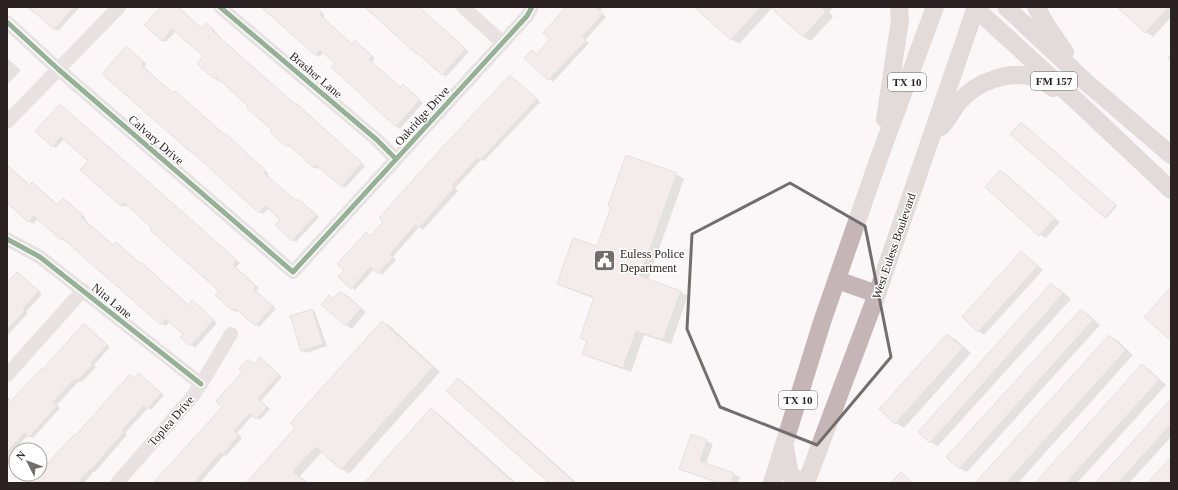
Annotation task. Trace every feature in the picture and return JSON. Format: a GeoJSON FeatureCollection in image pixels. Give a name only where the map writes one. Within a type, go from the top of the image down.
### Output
{"type":"FeatureCollection","features":[{"type":"Feature","properties":{"kind":"main road"},"geometry":{"type":"LineString","coordinates":[[879,158],[900,20],[899,7]]}},
{"type":"Feature","properties":{"kind":"main road","name":"TX 10"},"geometry":{"type":"LineString","coordinates":[[772,483],[822,322],[879,158],[935,7]]}},
{"type":"Feature","properties":{"kind":"main road","name":"FM 157"},"geometry":{"type":"LineString","coordinates":[[1006,7],[1086,82],[1171,155]]}},
{"type":"Feature","properties":{"kind":"main road"},"geometry":{"type":"LineString","coordinates":[[1036,7],[1047,26],[1086,82]]}},
{"type":"Feature","properties":{"kind":"main road","name":"FM 157"},"geometry":{"type":"LineString","coordinates":[[975,8],[1171,190]]}},
{"type":"Feature","properties":{"kind":"main road","name":"West Euless Boulevard"},"geometry":{"type":"LineString","coordinates":[[805,483],[877,294],[975,8]]}},
{"type":"Feature","properties":{"kind":"main road"},"geometry":{"type":"LineString","coordinates":[[932,137],[945,124],[959,102],[976,88],[991,80],[1012,74],[1038,78],[1081,105]]}},
{"type":"Feature","properties":{"kind":"main road"},"geometry":{"type":"LineString","coordinates":[[837,280],[877,294]]}},
{"type":"Feature","properties":{"kind":"main road"},"geometry":{"type":"LineString","coordinates":[[784,445],[790,475],[805,483]]}},
{"type":"Feature","properties":{"kind":"street"},"geometry":{"type":"LineString","coordinates":[[7,122],[119,7]]}},
{"type":"Feature","properties":{"kind":"street","name":"Brasher Lane"},"geometry":{"type":"LineString","coordinates":[[220,7],[377,140],[396,159]]}},
{"type":"Feature","properties":{"kind":"street"},"geometry":{"type":"LineString","coordinates":[[463,7],[503,43]]}},
{"type":"Feature","properties":{"kind":"street","name":"Oakridge Drive"},"geometry":{"type":"LineString","coordinates":[[293,272],[503,43],[527,16],[532,7]]}},
{"type":"Feature","properties":{"kind":"street","name":"Calvary Drive"},"geometry":{"type":"LineString","coordinates":[[7,22],[58,69],[293,272]]}},
{"type":"Feature","properties":{"kind":"street","name":"Nita Lane"},"geometry":{"type":"LineString","coordinates":[[7,240],[40,257],[201,384]]}},
{"type":"Feature","properties":{"kind":"street"},"geometry":{"type":"LineString","coordinates":[[7,375],[83,290]]}},
{"type":"Feature","properties":{"kind":"street","name":"Toplea Drive"},"geometry":{"type":"LineString","coordinates":[[117,483],[192,397],[231,334]]}},
{"type":"Feature","properties":{"kind":"highlighted area"},"geometry":{"type":"Polygon","coordinates":[[[790,183],[865,226],[891,357],[817,445],[720,407],[687,329],[692,234],[790,183]]]}},
{"type":"Feature","properties":{"kind":"building"},"geometry":{"type":"Polygon","coordinates":[[[29,7],[74,7],[54,30],[29,7]]]}},
{"type":"Feature","properties":{"kind":"building"},"geometry":{"type":"Polygon","coordinates":[[[161,7],[178,7],[201,28],[206,23],[245,60],[295,104],[296,103],[362,163],[341,187],[316,165],[314,168],[289,145],[287,147],[270,132],[272,130],[247,108],[248,106],[216,77],[214,79],[197,64],[203,56],[172,29],[162,41],[144,25],[161,7]]]}},
{"type":"Feature","properties":{"kind":"building"},"geometry":{"type":"Polygon","coordinates":[[[261,7],[316,7],[322,12],[320,15],[352,44],[355,40],[372,56],[369,59],[400,87],[403,84],[420,100],[396,127],[331,67],[335,63],[320,50],[315,55],[261,7]]]}},
{"type":"Feature","properties":{"kind":"building"},"geometry":{"type":"Polygon","coordinates":[[[365,7],[419,7],[466,49],[442,75],[417,53],[416,54],[365,7]]]}},
{"type":"Feature","properties":{"kind":"building"},"geometry":{"type":"Polygon","coordinates":[[[566,7],[595,7],[603,14],[582,37],[586,41],[548,80],[524,58],[532,50],[537,54],[550,39],[543,33],[566,7]]]}},
{"type":"Feature","properties":{"kind":"building"},"geometry":{"type":"Polygon","coordinates":[[[694,7],[761,7],[731,40],[694,7]]]}},
{"type":"Feature","properties":{"kind":"building"},"geometry":{"type":"Polygon","coordinates":[[[770,7],[821,7],[826,12],[803,37],[770,7]]]}},
{"type":"Feature","properties":{"kind":"building"},"geometry":{"type":"Polygon","coordinates":[[[1117,7],[1169,7],[1145,33],[1117,7]]]}},
{"type":"Feature","properties":{"kind":"building"},"geometry":{"type":"Polygon","coordinates":[[[126,46],[144,62],[141,65],[173,93],[175,91],[224,134],[225,133],[266,171],[264,173],[296,201],[298,199],[316,215],[292,241],[275,225],[280,219],[265,206],[259,213],[102,74],[126,46]]]}},
{"type":"Feature","properties":{"kind":"building"},"geometry":{"type":"Polygon","coordinates":[[[510,75],[537,99],[480,160],[477,158],[452,186],[454,188],[419,228],[415,225],[390,254],[393,257],[378,274],[370,267],[351,289],[338,277],[344,270],[337,264],[366,232],[370,236],[383,222],[379,218],[510,75]]]}},
{"type":"Feature","properties":{"kind":"building"},"geometry":{"type":"Polygon","coordinates":[[[60,104],[237,260],[233,265],[256,286],[253,289],[273,306],[255,326],[235,308],[233,311],[215,295],[219,291],[150,230],[152,228],[124,203],[121,206],[80,170],[88,161],[61,137],[52,147],[35,131],[60,104]]]}},
{"type":"Feature","properties":{"kind":"building"},"geometry":{"type":"Polygon","coordinates":[[[1021,122],[1116,205],[1105,218],[1010,134],[1021,122]]]}},
{"type":"Feature","properties":{"kind":"building","name":"Euless Police Department"},"geometry":{"type":"Polygon","coordinates":[[[626,155],[677,173],[640,276],[681,291],[663,340],[636,331],[623,368],[582,354],[587,341],[580,338],[594,297],[557,284],[573,238],[597,246],[611,207],[608,206],[626,155]]]}},
{"type":"Feature","properties":{"kind":"building"},"geometry":{"type":"Polygon","coordinates":[[[7,165],[29,185],[32,182],[57,205],[63,198],[83,215],[81,217],[113,245],[116,242],[140,263],[141,262],[188,305],[192,300],[214,320],[190,346],[180,337],[183,334],[166,319],[161,325],[62,238],[61,240],[34,216],[28,222],[7,203],[7,165]]]}},
{"type":"Feature","properties":{"kind":"building"},"geometry":{"type":"Polygon","coordinates":[[[1000,170],[1055,218],[1039,236],[985,187],[1000,170]]]}},
{"type":"Feature","properties":{"kind":"building"},"geometry":{"type":"Polygon","coordinates":[[[1021,251],[1038,266],[978,332],[962,317],[1021,251]]]}},
{"type":"Feature","properties":{"kind":"building"},"geometry":{"type":"Polygon","coordinates":[[[17,272],[39,291],[23,309],[25,311],[7,330],[7,282],[17,272]]]}},
{"type":"Feature","properties":{"kind":"building"},"geometry":{"type":"Polygon","coordinates":[[[1051,283],[1063,294],[930,443],[918,432],[1051,283]]]}},
{"type":"Feature","properties":{"kind":"building"},"geometry":{"type":"Polygon","coordinates":[[[1171,287],[1171,341],[1144,317],[1171,287]]]}},
{"type":"Feature","properties":{"kind":"building"},"geometry":{"type":"Polygon","coordinates":[[[340,291],[361,308],[346,326],[321,305],[329,295],[333,299],[340,291]]]}},
{"type":"Feature","properties":{"kind":"building"},"geometry":{"type":"Polygon","coordinates":[[[312,309],[323,344],[301,351],[290,316],[312,309]]]}},
{"type":"Feature","properties":{"kind":"building"},"geometry":{"type":"Polygon","coordinates":[[[1081,309],[1093,320],[959,469],[946,457],[1081,309]]]}},
{"type":"Feature","properties":{"kind":"building"},"geometry":{"type":"Polygon","coordinates":[[[382,321],[433,367],[341,470],[316,447],[293,471],[306,483],[246,483],[295,428],[290,423],[382,321]]]}},
{"type":"Feature","properties":{"kind":"building"},"geometry":{"type":"Polygon","coordinates":[[[84,323],[107,345],[91,363],[93,364],[77,381],[75,379],[53,402],[57,406],[29,437],[24,433],[16,442],[8,442],[7,452],[7,397],[11,401],[42,368],[43,369],[84,323]]]}},
{"type":"Feature","properties":{"kind":"building"},"geometry":{"type":"Polygon","coordinates":[[[947,334],[963,348],[895,424],[879,409],[947,334]]]}},
{"type":"Feature","properties":{"kind":"building"},"geometry":{"type":"Polygon","coordinates":[[[1109,335],[1126,350],[1006,483],[975,483],[1109,335]]]}},
{"type":"Feature","properties":{"kind":"building"},"geometry":{"type":"Polygon","coordinates":[[[260,357],[279,375],[258,398],[267,407],[256,419],[250,413],[234,431],[239,435],[222,455],[220,453],[194,483],[153,483],[222,407],[216,401],[242,372],[239,369],[248,359],[254,364],[260,357]]]}},
{"type":"Feature","properties":{"kind":"building"},"geometry":{"type":"Polygon","coordinates":[[[1142,364],[1159,380],[1066,483],[1035,483],[1142,364]]]}},
{"type":"Feature","properties":{"kind":"building"},"geometry":{"type":"Polygon","coordinates":[[[139,373],[161,393],[147,409],[144,406],[122,430],[124,432],[78,483],[29,483],[48,482],[48,463],[74,435],[75,436],[130,374],[134,378],[139,373]]]}},
{"type":"Feature","properties":{"kind":"building"},"geometry":{"type":"Polygon","coordinates":[[[458,378],[575,483],[549,483],[446,391],[458,378]]]}},
{"type":"Feature","properties":{"kind":"building"},"geometry":{"type":"Polygon","coordinates":[[[1171,399],[1171,424],[1118,483],[1095,483],[1171,399]]]}},
{"type":"Feature","properties":{"kind":"building"},"geometry":{"type":"Polygon","coordinates":[[[431,408],[514,483],[364,483],[431,408]]]}},
{"type":"Feature","properties":{"kind":"building"},"geometry":{"type":"Polygon","coordinates":[[[691,434],[707,440],[700,461],[734,473],[731,483],[720,483],[679,469],[691,434]]]}},
{"type":"Feature","properties":{"kind":"building"},"geometry":{"type":"Polygon","coordinates":[[[1171,457],[1171,483],[1147,483],[1171,457]]]}},
{"type":"Feature","properties":{"kind":"building"},"geometry":{"type":"Polygon","coordinates":[[[901,472],[913,483],[890,483],[901,472]]]}},
{"type":"Feature","properties":{"kind":"cycle path"},"geometry":{"type":"LineString","coordinates":[[220,7],[377,140],[396,159]]}},
{"type":"Feature","properties":{"kind":"cycle path"},"geometry":{"type":"LineString","coordinates":[[7,22],[58,69],[293,272],[527,16],[532,7]]}},
{"type":"Feature","properties":{"kind":"cycle path"},"geometry":{"type":"LineString","coordinates":[[7,239],[40,257],[201,384]]}},
{"type":"Feature","properties":{"kind":"place","name":"Euless Police Department"},"geometry":{"type":"Point","coordinates":[605,261]}}]}
